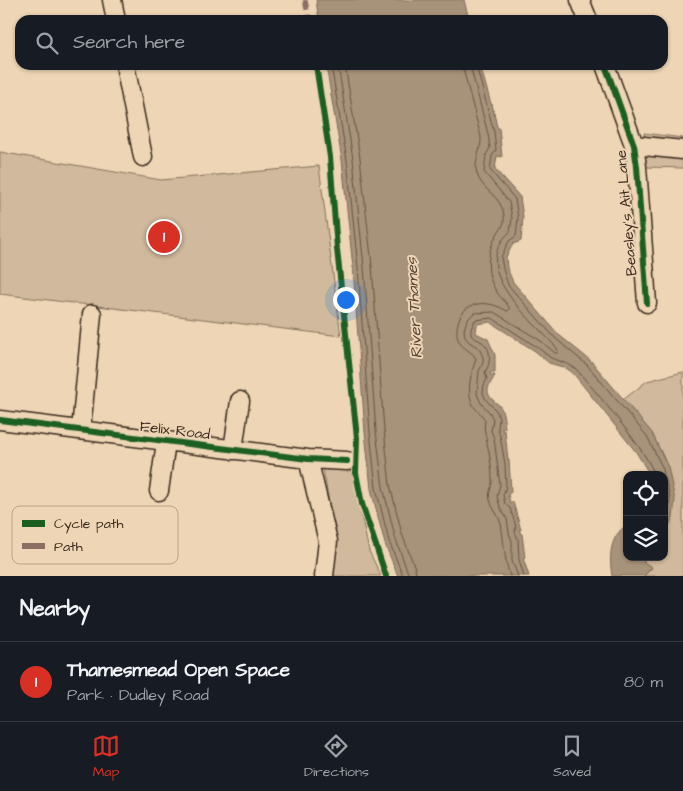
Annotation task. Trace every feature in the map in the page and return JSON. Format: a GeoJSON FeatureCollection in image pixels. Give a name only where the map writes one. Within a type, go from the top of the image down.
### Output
{"type":"FeatureCollection","features":[{"type":"Feature","properties":{"kind":"street"},"geometry":{"type":"LineString","coordinates":[[112,0],[115,15]]}},
{"type":"Feature","properties":{"kind":"street"},"geometry":{"type":"LineString","coordinates":[[580,0],[586,15]]}},
{"type":"Feature","properties":{"kind":"street"},"geometry":{"type":"LineString","coordinates":[[126,70],[144,157]]}},
{"type":"Feature","properties":{"kind":"street","name":"Beasley's Ait Lane"},"geometry":{"type":"LineString","coordinates":[[607,70],[634,145],[646,303]]}},
{"type":"Feature","properties":{"kind":"street","name":"Beasley's Ait Lane"},"geometry":{"type":"LineString","coordinates":[[634,145],[683,150]]}},
{"type":"Feature","properties":{"kind":"street"},"geometry":{"type":"LineString","coordinates":[[81,430],[92,314]]}},
{"type":"Feature","properties":{"kind":"street"},"geometry":{"type":"LineString","coordinates":[[233,450],[240,402]]}},
{"type":"Feature","properties":{"kind":"street","name":"Felix Road"},"geometry":{"type":"LineString","coordinates":[[0,420],[308,459],[347,461]]}},
{"type":"Feature","properties":{"kind":"street"},"geometry":{"type":"LineString","coordinates":[[159,491],[166,442]]}},
{"type":"Feature","properties":{"kind":"street"},"geometry":{"type":"LineString","coordinates":[[308,459],[328,541],[324,576]]}},
{"type":"Feature","properties":{"kind":"shaded area"},"geometry":{"type":"Polygon","coordinates":[[[644,133],[683,138],[683,168],[646,167],[644,133]]]}},
{"type":"Feature","properties":{"kind":"shaded area"},"geometry":{"type":"Polygon","coordinates":[[[0,152],[161,180],[319,166],[341,336],[0,294],[0,152]]]}},
{"type":"Feature","properties":{"kind":"shaded area"},"geometry":{"type":"Polygon","coordinates":[[[683,372],[683,576],[644,576],[652,568],[644,561],[668,561],[668,467],[652,433],[623,400],[647,381],[683,372]]]}},
{"type":"Feature","properties":{"kind":"shaded area"},"geometry":{"type":"Polygon","coordinates":[[[323,469],[351,469],[369,551],[381,576],[332,576],[336,540],[323,469]]]}},
{"type":"Feature","properties":{"kind":"water"},"geometry":{"type":"Polygon","coordinates":[[[316,0],[464,0],[468,15],[318,15],[316,0]]]}},
{"type":"Feature","properties":{"kind":"water","name":"River Thames"},"geometry":{"type":"Polygon","coordinates":[[[327,70],[481,70],[497,127],[499,128],[502,157],[497,156],[495,169],[520,197],[523,217],[521,241],[513,244],[506,257],[507,268],[513,282],[559,335],[591,361],[652,433],[668,467],[675,500],[673,517],[668,529],[668,471],[648,471],[636,452],[573,373],[566,368],[549,363],[535,351],[490,322],[477,324],[476,333],[488,339],[495,355],[495,372],[491,372],[490,375],[495,375],[488,392],[501,408],[503,415],[505,428],[502,428],[505,431],[509,460],[511,492],[508,494],[510,503],[513,502],[521,530],[519,530],[522,534],[525,558],[523,558],[529,576],[398,576],[385,544],[371,489],[342,160],[327,70]]]}},
{"type":"Feature","properties":{"kind":"water"},"geometry":{"type":"Polygon","coordinates":[[[623,528],[623,561],[644,561],[652,567],[644,576],[612,576],[612,548],[623,528]]]}},
{"type":"Feature","properties":{"kind":"marked path"},"geometry":{"type":"LineString","coordinates":[[305,0],[308,15]]}},
{"type":"Feature","properties":{"kind":"cycle path"},"geometry":{"type":"LineString","coordinates":[[317,70],[330,157],[337,249],[357,438],[356,473],[362,504],[386,576]]}},
{"type":"Feature","properties":{"kind":"cycle path"},"geometry":{"type":"LineString","coordinates":[[607,70],[634,145],[647,303]]}},
{"type":"Feature","properties":{"kind":"cycle path"},"geometry":{"type":"LineString","coordinates":[[0,420],[308,459],[347,461]]}},
{"type":"Feature","properties":{"kind":"place","name":"Thamesmead Open Space"},"geometry":{"type":"Point","coordinates":[164,237]}}]}
